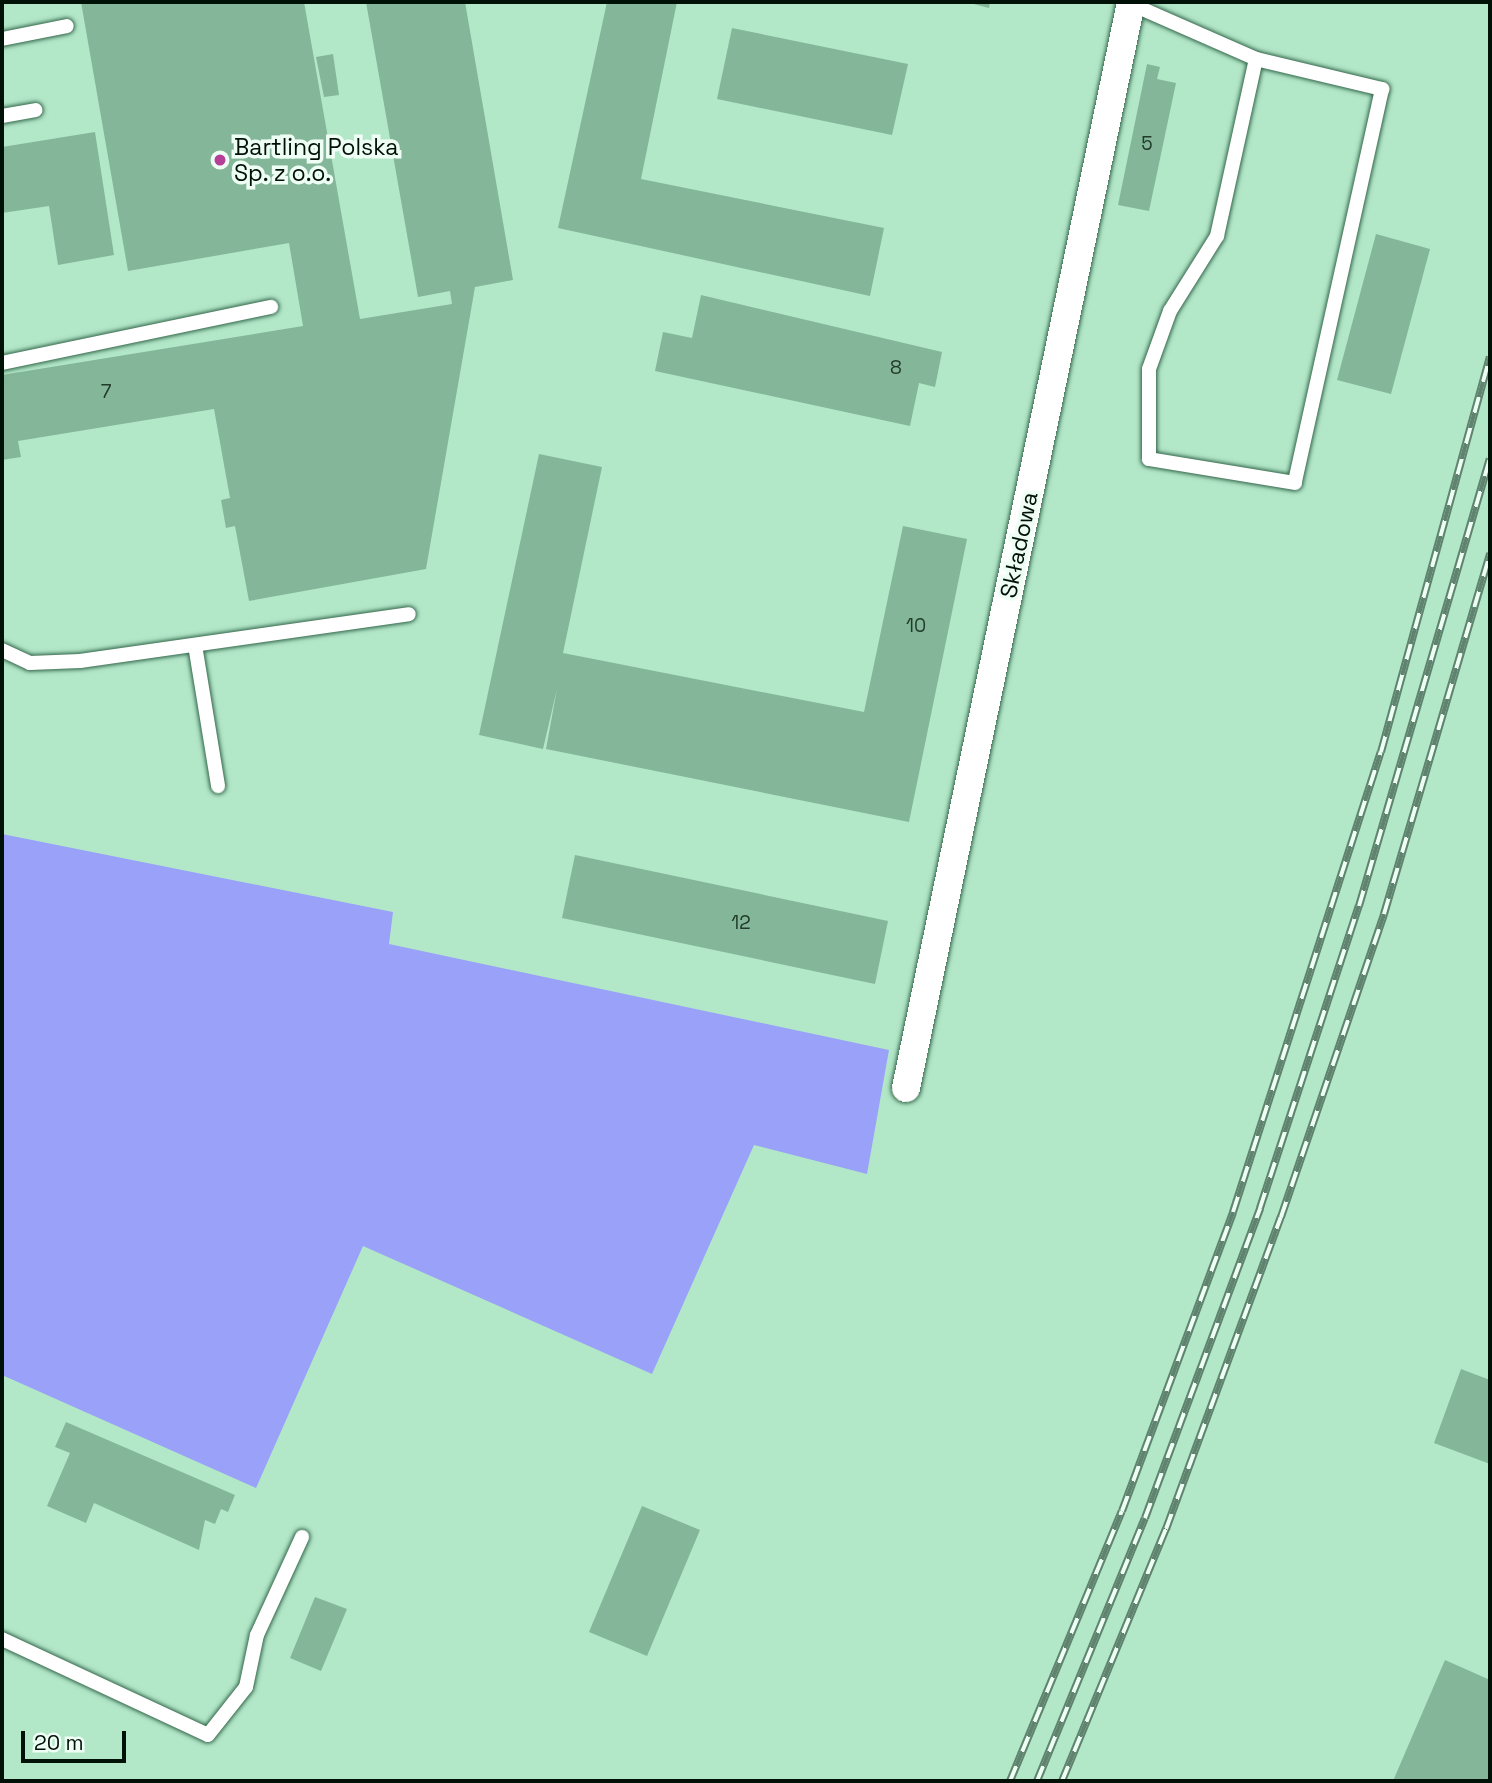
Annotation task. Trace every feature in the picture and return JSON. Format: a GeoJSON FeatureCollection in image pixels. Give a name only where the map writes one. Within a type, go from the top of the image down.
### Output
{"type":"FeatureCollection","features":[{"type":"Feature","properties":{"kind":"street","name":"Składowa"},"geometry":{"type":"LineString","coordinates":[[906,1088],[1131,3]]}},
{"type":"Feature","properties":{"kind":"lane"},"geometry":{"type":"LineString","coordinates":[[1131,3],[1256,59],[1382,89],[1295,483],[1149,459],[1149,369],[1170,311],[1217,236],[1256,59]]}},
{"type":"Feature","properties":{"kind":"lane"},"geometry":{"type":"LineString","coordinates":[[2,39],[67,26]]}},
{"type":"Feature","properties":{"kind":"lane"},"geometry":{"type":"LineString","coordinates":[[2,116],[35,110]]}},
{"type":"Feature","properties":{"kind":"lane"},"geometry":{"type":"LineString","coordinates":[[2,363],[271,307]]}},
{"type":"Feature","properties":{"kind":"lane"},"geometry":{"type":"LineString","coordinates":[[2,650],[30,663],[195,645],[409,614]]}},
{"type":"Feature","properties":{"kind":"lane"},"geometry":{"type":"LineString","coordinates":[[195,645],[218,786]]}},
{"type":"Feature","properties":{"kind":"lane"},"geometry":{"type":"LineString","coordinates":[[2,1639],[208,1735],[246,1687],[257,1635],[302,1537]]}},
{"type":"Feature","properties":{"kind":"shaded area"},"geometry":{"type":"Polygon","coordinates":[[[2,834],[393,912],[389,944],[889,1050],[867,1174],[754,1145],[652,1374],[363,1246],[256,1488],[2,1375],[2,834]]]}},
{"type":"Feature","properties":{"kind":"building"},"geometry":{"type":"Polygon","coordinates":[[[81,2],[304,2],[360,319],[452,304],[450,291],[418,297],[366,2],[465,2],[513,280],[475,287],[426,569],[249,601],[235,526],[226,528],[221,500],[230,498],[214,409],[18,441],[21,457],[2,460],[2,375],[303,326],[289,243],[128,271],[81,2]]]}},
{"type":"Feature","properties":{"kind":"building"},"geometry":{"type":"Polygon","coordinates":[[[607,2],[677,2],[641,179],[884,228],[870,296],[558,228],[607,2]]]}},
{"type":"Feature","properties":{"kind":"building"},"geometry":{"type":"Polygon","coordinates":[[[966,2],[990,2],[989,8],[966,2]]]}},
{"type":"Feature","properties":{"kind":"building"},"geometry":{"type":"Polygon","coordinates":[[[732,28],[908,64],[892,135],[717,99],[732,28]]]}},
{"type":"Feature","properties":{"kind":"building"},"geometry":{"type":"Polygon","coordinates":[[[333,54],[339,95],[324,97],[316,57],[333,54]]]}},
{"type":"Feature","properties":{"kind":"building"},"geometry":{"type":"Polygon","coordinates":[[[1147,64],[1160,67],[1157,79],[1176,83],[1149,211],[1118,205],[1147,64]]]}},
{"type":"Feature","properties":{"kind":"building"},"geometry":{"type":"Polygon","coordinates":[[[95,132],[114,255],[58,265],[49,206],[2,213],[2,147],[95,132]]]}},
{"type":"Feature","properties":{"kind":"building"},"geometry":{"type":"Polygon","coordinates":[[[1376,234],[1430,249],[1391,394],[1337,380],[1376,234]]]}},
{"type":"Feature","properties":{"kind":"building"},"geometry":{"type":"Polygon","coordinates":[[[701,295],[942,352],[935,387],[919,383],[910,426],[655,371],[663,332],[692,338],[701,295]]]}},
{"type":"Feature","properties":{"kind":"building"},"geometry":{"type":"Polygon","coordinates":[[[539,454],[602,467],[563,653],[864,712],[903,526],[967,539],[909,822],[546,749],[557,689],[543,749],[479,735],[539,454]]]}},
{"type":"Feature","properties":{"kind":"building"},"geometry":{"type":"Polygon","coordinates":[[[575,855],[888,921],[875,984],[562,918],[575,855]]]}},
{"type":"Feature","properties":{"kind":"building"},"geometry":{"type":"Polygon","coordinates":[[[1461,1369],[1490,1380],[1490,1464],[1434,1443],[1461,1369]]]}},
{"type":"Feature","properties":{"kind":"building"},"geometry":{"type":"Polygon","coordinates":[[[66,1422],[235,1495],[228,1512],[221,1509],[215,1524],[205,1520],[199,1550],[94,1503],[86,1523],[47,1506],[70,1453],[55,1447],[66,1422]]]}},
{"type":"Feature","properties":{"kind":"building"},"geometry":{"type":"Polygon","coordinates":[[[642,1506],[700,1530],[647,1656],[589,1632],[642,1506]]]}},
{"type":"Feature","properties":{"kind":"building"},"geometry":{"type":"Polygon","coordinates":[[[315,1597],[347,1609],[321,1671],[290,1658],[315,1597]]]}},
{"type":"Feature","properties":{"kind":"building"},"geometry":{"type":"Polygon","coordinates":[[[1445,1660],[1490,1680],[1490,1781],[1393,1781],[1445,1660]]]}},
{"type":"Feature","properties":{"kind":"railway"},"geometry":{"type":"LineString","coordinates":[[1010,1781],[1122,1511],[1233,1212],[1381,752],[1490,357]]}},
{"type":"Feature","properties":{"kind":"railway"},"geometry":{"type":"LineString","coordinates":[[1037,1781],[1145,1518],[1260,1208],[1359,906],[1490,459]]}},
{"type":"Feature","properties":{"kind":"railway"},"geometry":{"type":"LineString","coordinates":[[1062,1781],[1166,1529],[1281,1217],[1384,914],[1490,553]]}},
{"type":"Feature","properties":{"kind":"place","name":"Bartling Polska Sp. z o.o."},"geometry":{"type":"Point","coordinates":[220,160]}}]}
